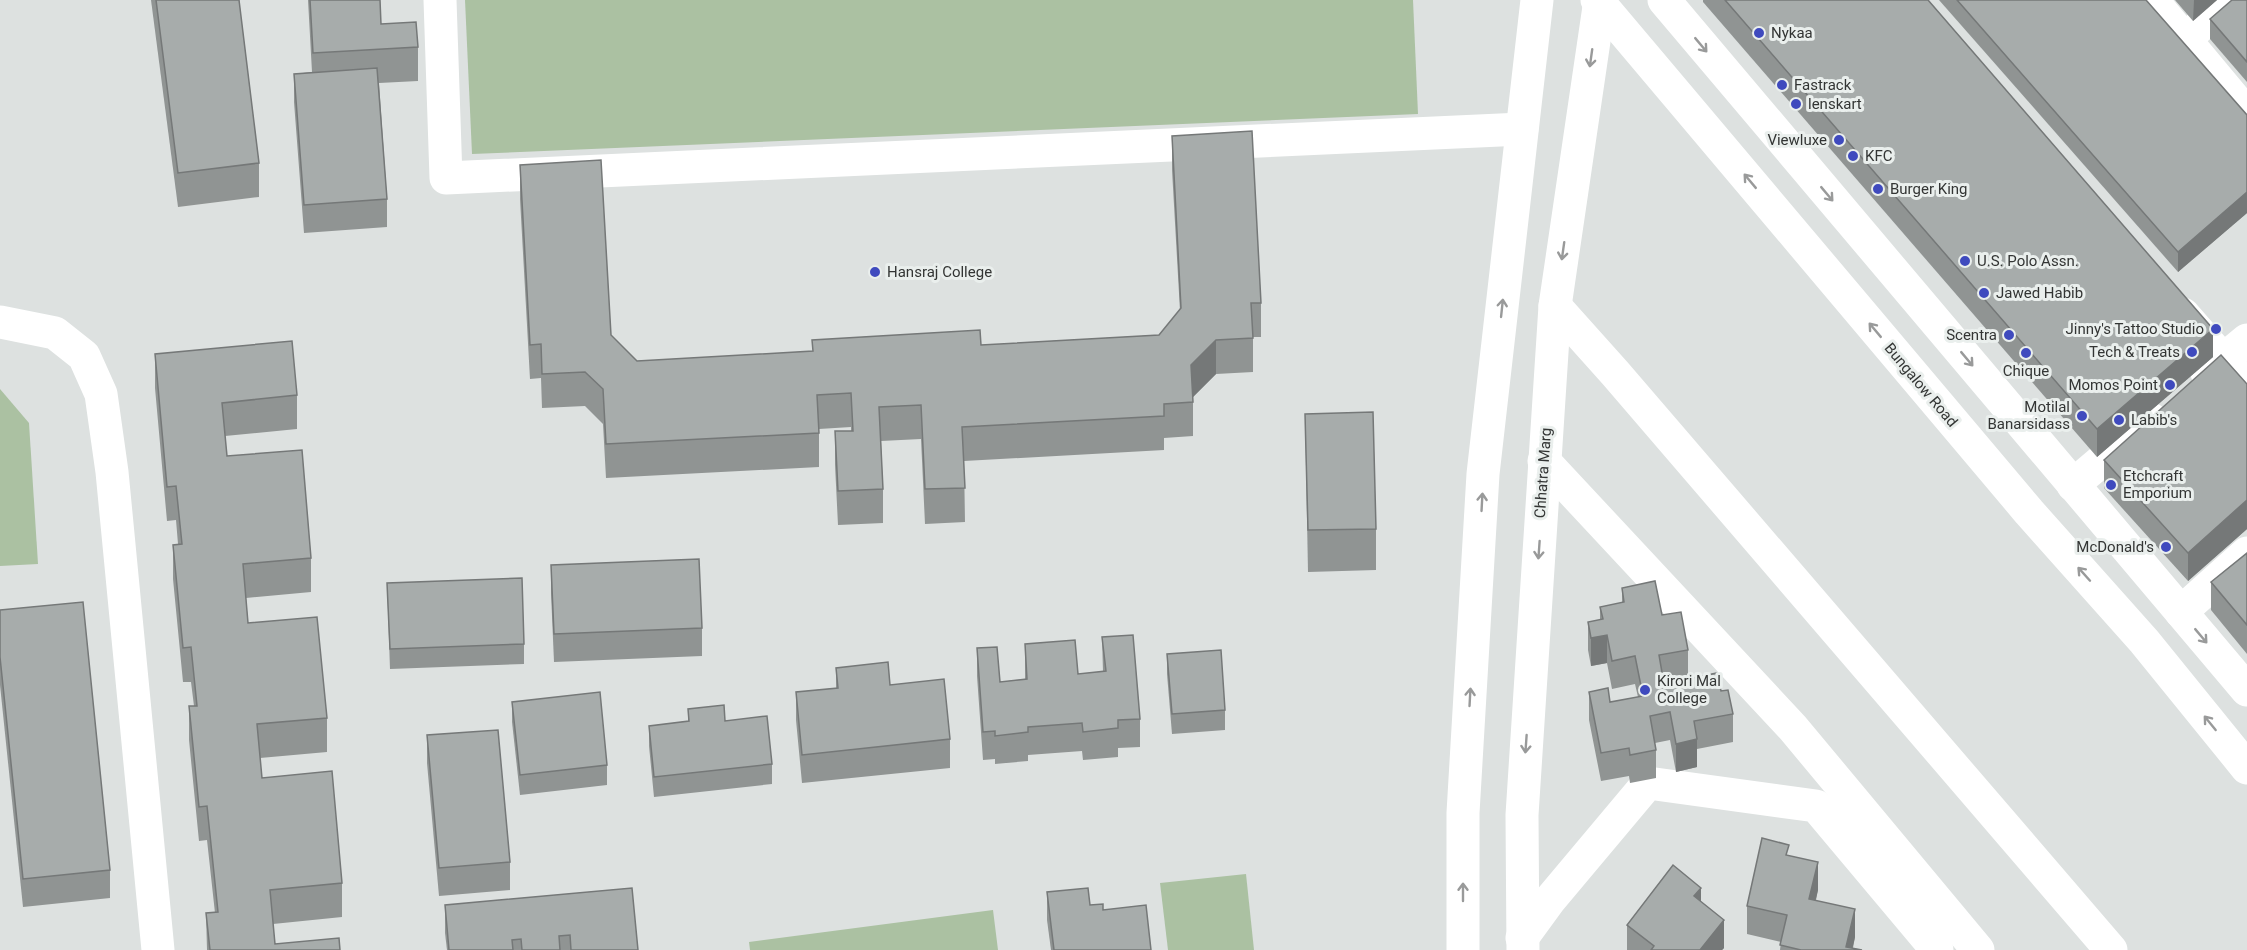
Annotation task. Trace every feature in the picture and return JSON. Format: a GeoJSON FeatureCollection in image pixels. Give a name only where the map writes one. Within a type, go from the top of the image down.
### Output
{"type":"FeatureCollection","features":[{"type":"Feature","properties":{"kind":"street"},"geometry":{"type":"LineString","coordinates":[[440,0],[446,178],[1522,129]]}},
{"type":"Feature","properties":{"kind":"street"},"geometry":{"type":"LineString","coordinates":[[1463,950],[1463,813],[1483,474],[1537,0]]}},
{"type":"Feature","properties":{"kind":"street"},"geometry":{"type":"LineString","coordinates":[[1664,0],[2247,690]]}},
{"type":"Feature","properties":{"kind":"street"},"geometry":{"type":"LineString","coordinates":[[2152,0],[2247,114]]}},
{"type":"Feature","properties":{"kind":"street"},"geometry":{"type":"LineString","coordinates":[[2185,39],[2230,0]]}},
{"type":"Feature","properties":{"kind":"street","name":"Chhatra Marg"},"geometry":{"type":"LineString","coordinates":[[1522,944],[1522,815],[1554,306],[1599,1]]}},
{"type":"Feature","properties":{"kind":"street","name":"Bungalow Road"},"geometry":{"type":"LineString","coordinates":[[1599,1],[2029,513],[2144,641],[2247,768]]}},
{"type":"Feature","properties":{"kind":"street"},"geometry":{"type":"LineString","coordinates":[[2161,289],[2247,387]]}},
{"type":"Feature","properties":{"kind":"street"},"geometry":{"type":"LineString","coordinates":[[1554,306],[1615,373],[2111,950]]}},
{"type":"Feature","properties":{"kind":"street"},"geometry":{"type":"LineString","coordinates":[[0,322],[55,333],[84,356],[101,394],[112,472],[158,950]]}},
{"type":"Feature","properties":{"kind":"street"},"geometry":{"type":"LineString","coordinates":[[2073,484],[2247,340]]}},
{"type":"Feature","properties":{"kind":"street"},"geometry":{"type":"LineString","coordinates":[[1544,461],[1793,728],[1978,950]]}},
{"type":"Feature","properties":{"kind":"street"},"geometry":{"type":"LineString","coordinates":[[2181,612],[2247,553]]}},
{"type":"Feature","properties":{"kind":"street"},"geometry":{"type":"LineString","coordinates":[[1522,944],[1549,901],[1648,783],[1816,806],[1937,950]]}},
{"type":"Feature","properties":{"kind":"green space"},"geometry":{"type":"Polygon","coordinates":[[[465,0],[1413,0],[1418,114],[472,154],[465,0]]]}},
{"type":"Feature","properties":{"kind":"green space"},"geometry":{"type":"Polygon","coordinates":[[[0,389],[29,423],[38,564],[0,566],[0,389]]]}},
{"type":"Feature","properties":{"kind":"green space"},"geometry":{"type":"Polygon","coordinates":[[[1246,874],[1254,950],[1168,950],[1160,883],[1246,874]]]}},
{"type":"Feature","properties":{"kind":"green space"},"geometry":{"type":"Polygon","coordinates":[[[993,910],[998,950],[750,950],[749,942],[993,910]]]}},
{"type":"Feature","properties":{"kind":"building"},"geometry":{"type":"Polygon","coordinates":[[[156,0],[239,0],[259,163],[178,173],[156,0]]]}},
{"type":"Feature","properties":{"kind":"building"},"geometry":{"type":"Polygon","coordinates":[[[310,0],[380,0],[381,24],[416,22],[418,47],[313,53],[310,0]]]}},
{"type":"Feature","properties":{"kind":"building"},"geometry":{"type":"Polygon","coordinates":[[[1725,0],[1928,0],[2213,329],[2097,429],[1725,0]]]}},
{"type":"Feature","properties":{"kind":"building"},"geometry":{"type":"Polygon","coordinates":[[[1957,0],[2146,0],[2247,115],[2247,192],[2178,252],[1957,0]]]}},
{"type":"Feature","properties":{"kind":"building"},"geometry":{"type":"Polygon","coordinates":[[[2232,0],[2247,0],[2247,62],[2210,19],[2232,0]]]}},
{"type":"Feature","properties":{"kind":"building"},"geometry":{"type":"Polygon","coordinates":[[[377,68],[387,199],[304,205],[294,74],[377,68]]]}},
{"type":"Feature","properties":{"kind":"building"},"geometry":{"type":"Polygon","coordinates":[[[1252,131],[1261,303],[1251,303],[1253,338],[1216,340],[1191,365],[1193,402],[1164,404],[1164,416],[962,427],[965,488],[925,489],[921,405],[879,407],[883,489],[838,491],[835,431],[853,431],[851,393],[817,395],[819,433],[606,444],[603,389],[585,372],[542,374],[541,344],[530,345],[520,165],[601,160],[611,335],[637,361],[813,351],[812,340],[980,330],[981,345],[1159,335],[1181,308],[1172,136],[1252,131]]]}},
{"type":"Feature","properties":{"kind":"building"},"geometry":{"type":"Polygon","coordinates":[[[292,341],[297,395],[222,403],[227,456],[302,450],[311,558],[243,564],[248,623],[317,617],[327,718],[257,724],[262,778],[332,771],[342,883],[270,890],[275,944],[339,938],[340,950],[210,950],[206,913],[218,912],[207,806],[199,807],[189,706],[197,706],[191,647],[183,648],[173,545],[182,544],[176,486],[167,487],[155,354],[292,341]]]}},
{"type":"Feature","properties":{"kind":"building"},"geometry":{"type":"Polygon","coordinates":[[[2221,355],[2247,384],[2247,500],[2188,553],[2104,460],[2221,355]]]}},
{"type":"Feature","properties":{"kind":"building"},"geometry":{"type":"Polygon","coordinates":[[[1373,412],[1376,529],[1308,530],[1305,414],[1373,412]]]}},
{"type":"Feature","properties":{"kind":"building"},"geometry":{"type":"Polygon","coordinates":[[[2247,553],[2247,625],[2211,582],[2247,553]]]}},
{"type":"Feature","properties":{"kind":"building"},"geometry":{"type":"Polygon","coordinates":[[[699,559],[702,628],[554,634],[551,565],[699,559]]]}},
{"type":"Feature","properties":{"kind":"building"},"geometry":{"type":"Polygon","coordinates":[[[522,578],[524,644],[390,649],[387,583],[522,578]]]}},
{"type":"Feature","properties":{"kind":"building"},"geometry":{"type":"Polygon","coordinates":[[[1655,581],[1662,615],[1681,612],[1688,650],[1659,655],[1664,684],[1717,673],[1721,691],[1728,690],[1733,714],[1694,721],[1697,739],[1676,744],[1670,712],[1650,716],[1656,750],[1630,755],[1629,748],[1601,753],[1589,692],[1608,688],[1610,702],[1643,696],[1635,656],[1612,661],[1607,635],[1591,638],[1588,622],[1603,619],[1600,607],[1624,602],[1622,588],[1655,581]]]}},
{"type":"Feature","properties":{"kind":"building"},"geometry":{"type":"Polygon","coordinates":[[[83,602],[110,870],[23,879],[0,657],[0,610],[83,602]]]}},
{"type":"Feature","properties":{"kind":"building"},"geometry":{"type":"Polygon","coordinates":[[[1133,635],[1140,719],[1118,720],[1118,728],[1083,732],[1082,723],[1028,727],[1028,732],[995,736],[995,731],[983,732],[977,648],[997,647],[1000,682],[1027,679],[1025,644],[1075,640],[1078,674],[1106,671],[1102,637],[1133,635]]]}},
{"type":"Feature","properties":{"kind":"building"},"geometry":{"type":"Polygon","coordinates":[[[1221,650],[1225,710],[1172,714],[1167,654],[1221,650]]]}},
{"type":"Feature","properties":{"kind":"building"},"geometry":{"type":"Polygon","coordinates":[[[888,662],[890,685],[944,679],[950,739],[802,755],[796,692],[838,688],[836,668],[888,662]]]}},
{"type":"Feature","properties":{"kind":"building"},"geometry":{"type":"Polygon","coordinates":[[[600,692],[607,765],[520,775],[512,702],[600,692]]]}},
{"type":"Feature","properties":{"kind":"building"},"geometry":{"type":"Polygon","coordinates":[[[724,705],[725,721],[767,716],[772,764],[654,777],[649,726],[689,721],[688,709],[724,705]]]}},
{"type":"Feature","properties":{"kind":"building"},"geometry":{"type":"Polygon","coordinates":[[[498,730],[510,862],[439,868],[427,735],[498,730]]]}},
{"type":"Feature","properties":{"kind":"building"},"geometry":{"type":"Polygon","coordinates":[[[1762,838],[1789,845],[1786,855],[1818,862],[1809,899],[1855,909],[1846,947],[1862,950],[1801,950],[1780,945],[1787,915],[1747,906],[1762,838]]]}},
{"type":"Feature","properties":{"kind":"building"},"geometry":{"type":"Polygon","coordinates":[[[1673,865],[1701,888],[1694,896],[1724,920],[1700,950],[1651,950],[1654,946],[1627,925],[1673,865]]]}},
{"type":"Feature","properties":{"kind":"building"},"geometry":{"type":"Polygon","coordinates":[[[632,888],[638,950],[571,950],[570,935],[559,936],[560,950],[522,950],[521,939],[512,940],[513,950],[449,950],[445,905],[632,888]]]}},
{"type":"Feature","properties":{"kind":"building"},"geometry":{"type":"Polygon","coordinates":[[[1088,888],[1090,905],[1103,904],[1103,910],[1146,905],[1151,950],[1054,950],[1047,892],[1088,888]]]}},
{"type":"Feature","properties":{"kind":"place","name":"Nykaa"},"geometry":{"type":"Point","coordinates":[1759,33]}},
{"type":"Feature","properties":{"kind":"place","name":"Fastrack"},"geometry":{"type":"Point","coordinates":[1782,85]}},
{"type":"Feature","properties":{"kind":"place","name":"lenskart"},"geometry":{"type":"Point","coordinates":[1796,104]}},
{"type":"Feature","properties":{"kind":"place","name":"Viewluxe"},"geometry":{"type":"Point","coordinates":[1839,140]}},
{"type":"Feature","properties":{"kind":"place","name":"KFC"},"geometry":{"type":"Point","coordinates":[1853,156]}},
{"type":"Feature","properties":{"kind":"place","name":"Burger King"},"geometry":{"type":"Point","coordinates":[1878,189]}},
{"type":"Feature","properties":{"kind":"place","name":"U.S. Polo Assn."},"geometry":{"type":"Point","coordinates":[1965,261]}},
{"type":"Feature","properties":{"kind":"place","name":"Hansraj College"},"geometry":{"type":"Point","coordinates":[875,272]}},
{"type":"Feature","properties":{"kind":"place","name":"Jawed Habib"},"geometry":{"type":"Point","coordinates":[1984,293]}},
{"type":"Feature","properties":{"kind":"place","name":"Jinny's Tattoo Studio"},"geometry":{"type":"Point","coordinates":[2216,329]}},
{"type":"Feature","properties":{"kind":"place","name":"Scentra"},"geometry":{"type":"Point","coordinates":[2009,335]}},
{"type":"Feature","properties":{"kind":"place","name":"Tech & Treats"},"geometry":{"type":"Point","coordinates":[2192,352]}},
{"type":"Feature","properties":{"kind":"place","name":"Chique"},"geometry":{"type":"Point","coordinates":[2026,353]}},
{"type":"Feature","properties":{"kind":"place","name":"Momos Point"},"geometry":{"type":"Point","coordinates":[2170,385]}},
{"type":"Feature","properties":{"kind":"place","name":"Motilal Banarsidass"},"geometry":{"type":"Point","coordinates":[2082,416]}},
{"type":"Feature","properties":{"kind":"place","name":"Labib's"},"geometry":{"type":"Point","coordinates":[2119,420]}},
{"type":"Feature","properties":{"kind":"place","name":"Etchcraft Emporium"},"geometry":{"type":"Point","coordinates":[2111,485]}},
{"type":"Feature","properties":{"kind":"place","name":"McDonald's"},"geometry":{"type":"Point","coordinates":[2166,547]}},
{"type":"Feature","properties":{"kind":"place","name":"Kirori Mal College"},"geometry":{"type":"Point","coordinates":[1645,690]}}]}
